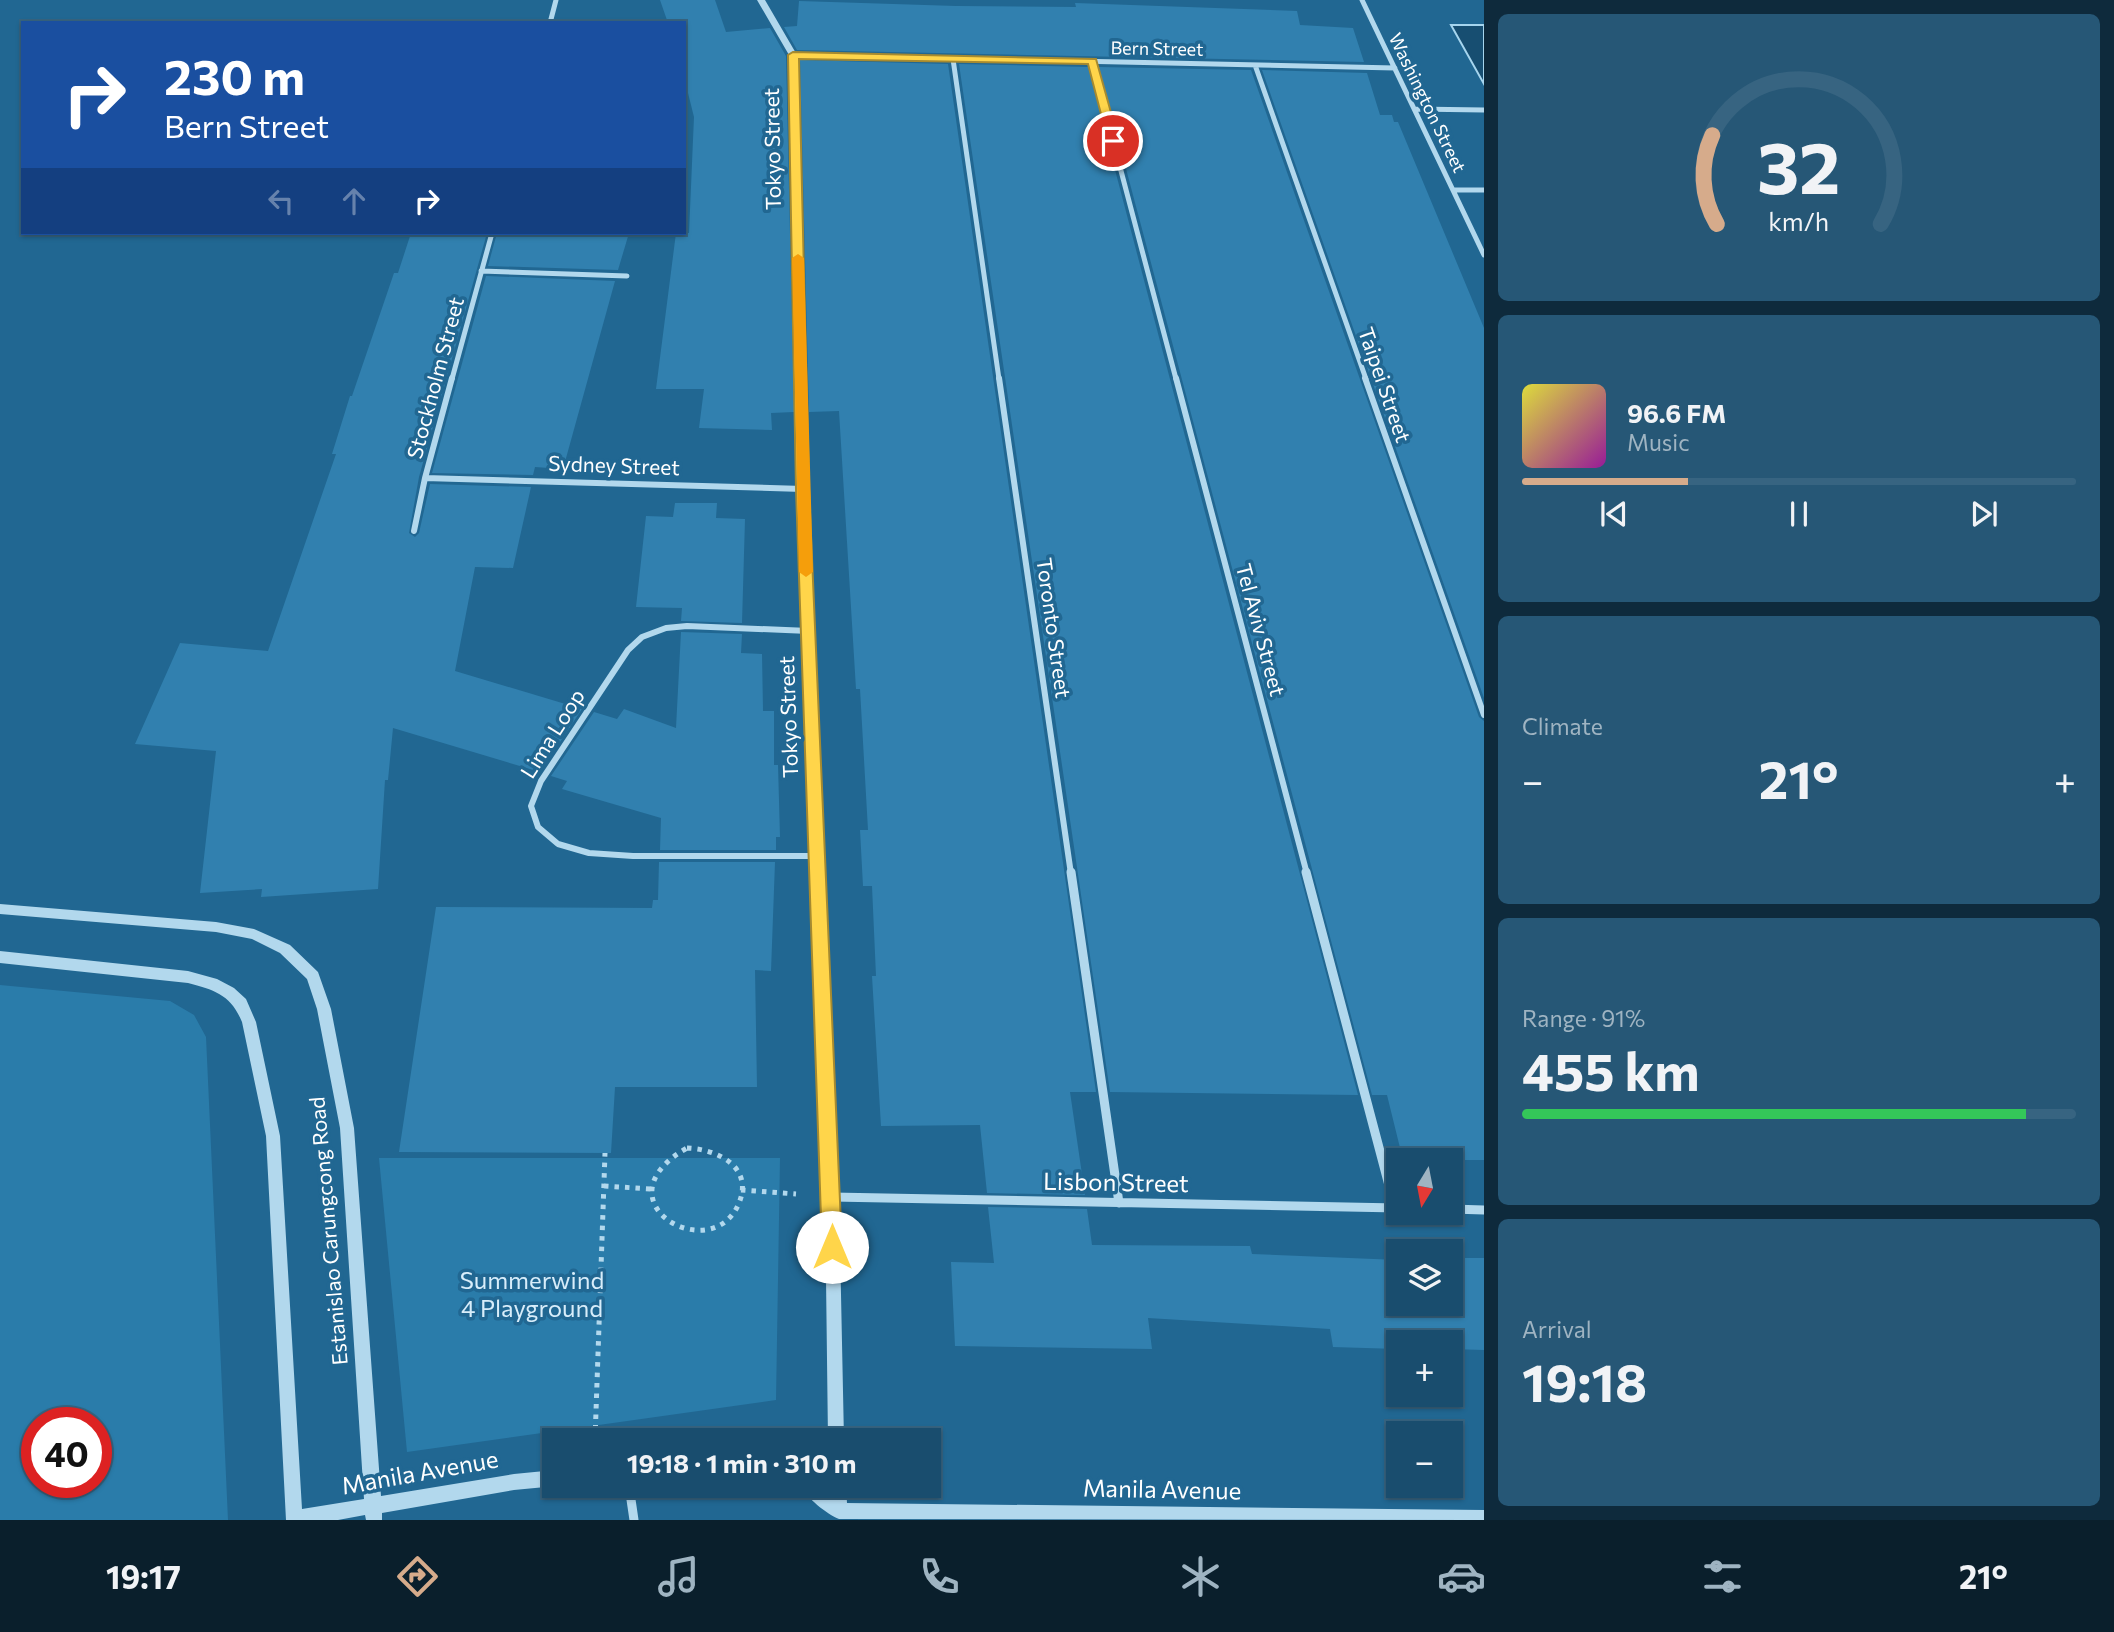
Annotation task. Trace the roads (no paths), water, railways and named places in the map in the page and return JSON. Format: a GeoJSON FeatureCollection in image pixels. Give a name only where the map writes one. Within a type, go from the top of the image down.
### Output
{"type":"FeatureCollection","features":[{"type":"Feature","properties":{"kind":"street"},"geometry":{"type":"LineString","coordinates":[[551,21],[556,0]]}},
{"type":"Feature","properties":{"kind":"street","name":"Tokyo Street"},"geometry":{"type":"LineString","coordinates":[[761,0],[793,55],[803,489],[832,1197],[836,1428]]}},
{"type":"Feature","properties":{"kind":"street","name":"Washington Street"},"geometry":{"type":"LineString","coordinates":[[1362,0],[1484,255]]}},
{"type":"Feature","properties":{"kind":"street","name":"Bern Street"},"geometry":{"type":"LineString","coordinates":[[793,55],[1395,68]]}},
{"type":"Feature","properties":{"kind":"street","name":"Toronto Street"},"geometry":{"type":"LineString","coordinates":[[953,59],[1119,1203]]}},
{"type":"Feature","properties":{"kind":"street","name":"Tel Aviv Street"},"geometry":{"type":"LineString","coordinates":[[1092,61],[1386,1167]]}},
{"type":"Feature","properties":{"kind":"street","name":"Taipei Street"},"geometry":{"type":"LineString","coordinates":[[1255,65],[1484,715]]}},
{"type":"Feature","properties":{"kind":"street"},"geometry":{"type":"LineString","coordinates":[[1415,109],[1484,110]]}},
{"type":"Feature","properties":{"kind":"street"},"geometry":{"type":"LineString","coordinates":[[1453,190],[1484,190]]}},
{"type":"Feature","properties":{"kind":"street","name":"Stockholm Street"},"geometry":{"type":"LineString","coordinates":[[414,531],[425,478],[491,235]]}},
{"type":"Feature","properties":{"kind":"street"},"geometry":{"type":"LineString","coordinates":[[481,271],[627,276]]}},
{"type":"Feature","properties":{"kind":"street","name":"Sydney Street"},"geometry":{"type":"LineString","coordinates":[[425,478],[803,489]]}},
{"type":"Feature","properties":{"kind":"street","name":"Lima Loop"},"geometry":{"type":"LineString","coordinates":[[809,631],[687,626],[666,628],[642,637],[628,650],[555,759],[541,781],[531,806],[538,827],[558,844],[589,853],[634,856],[817,856]]}},
{"type":"Feature","properties":{"kind":"street","name":"Estanislao Carungcong Road"},"geometry":{"type":"LineString","coordinates":[[0,909],[216,927],[254,934],[285,949],[313,976],[324,1009],[347,1128],[373,1513]]}},
{"type":"Feature","properties":{"kind":"street"},"geometry":{"type":"LineString","coordinates":[[0,957],[188,977],[212,983],[229,992],[241,1003],[249,1022],[272,1136],[294,1520]]}},
{"type":"Feature","properties":{"kind":"street","name":"Lisbon Street"},"geometry":{"type":"LineString","coordinates":[[832,1197],[1386,1208]]}},
{"type":"Feature","properties":{"kind":"street"},"geometry":{"type":"LineString","coordinates":[[1463,1209],[1484,1210]]}},
{"type":"Feature","properties":{"kind":"street","name":"Manila Avenue"},"geometry":{"type":"LineString","coordinates":[[294,1520],[373,1513],[514,1482],[542,1479]]}},
{"type":"Feature","properties":{"kind":"street"},"geometry":{"type":"LineString","coordinates":[[631,1498],[634,1520]]}},
{"type":"Feature","properties":{"kind":"street"},"geometry":{"type":"LineString","coordinates":[[820,1498],[834,1515]]}},
{"type":"Feature","properties":{"kind":"street","name":"Manila Avenue"},"geometry":{"type":"LineString","coordinates":[[834,1515],[1484,1518]]}},
{"type":"Feature","properties":{"kind":"park label","name":"Summerwind 4 Playground"},"geometry":{"type":"Point","coordinates":[532,1295]}}]}
